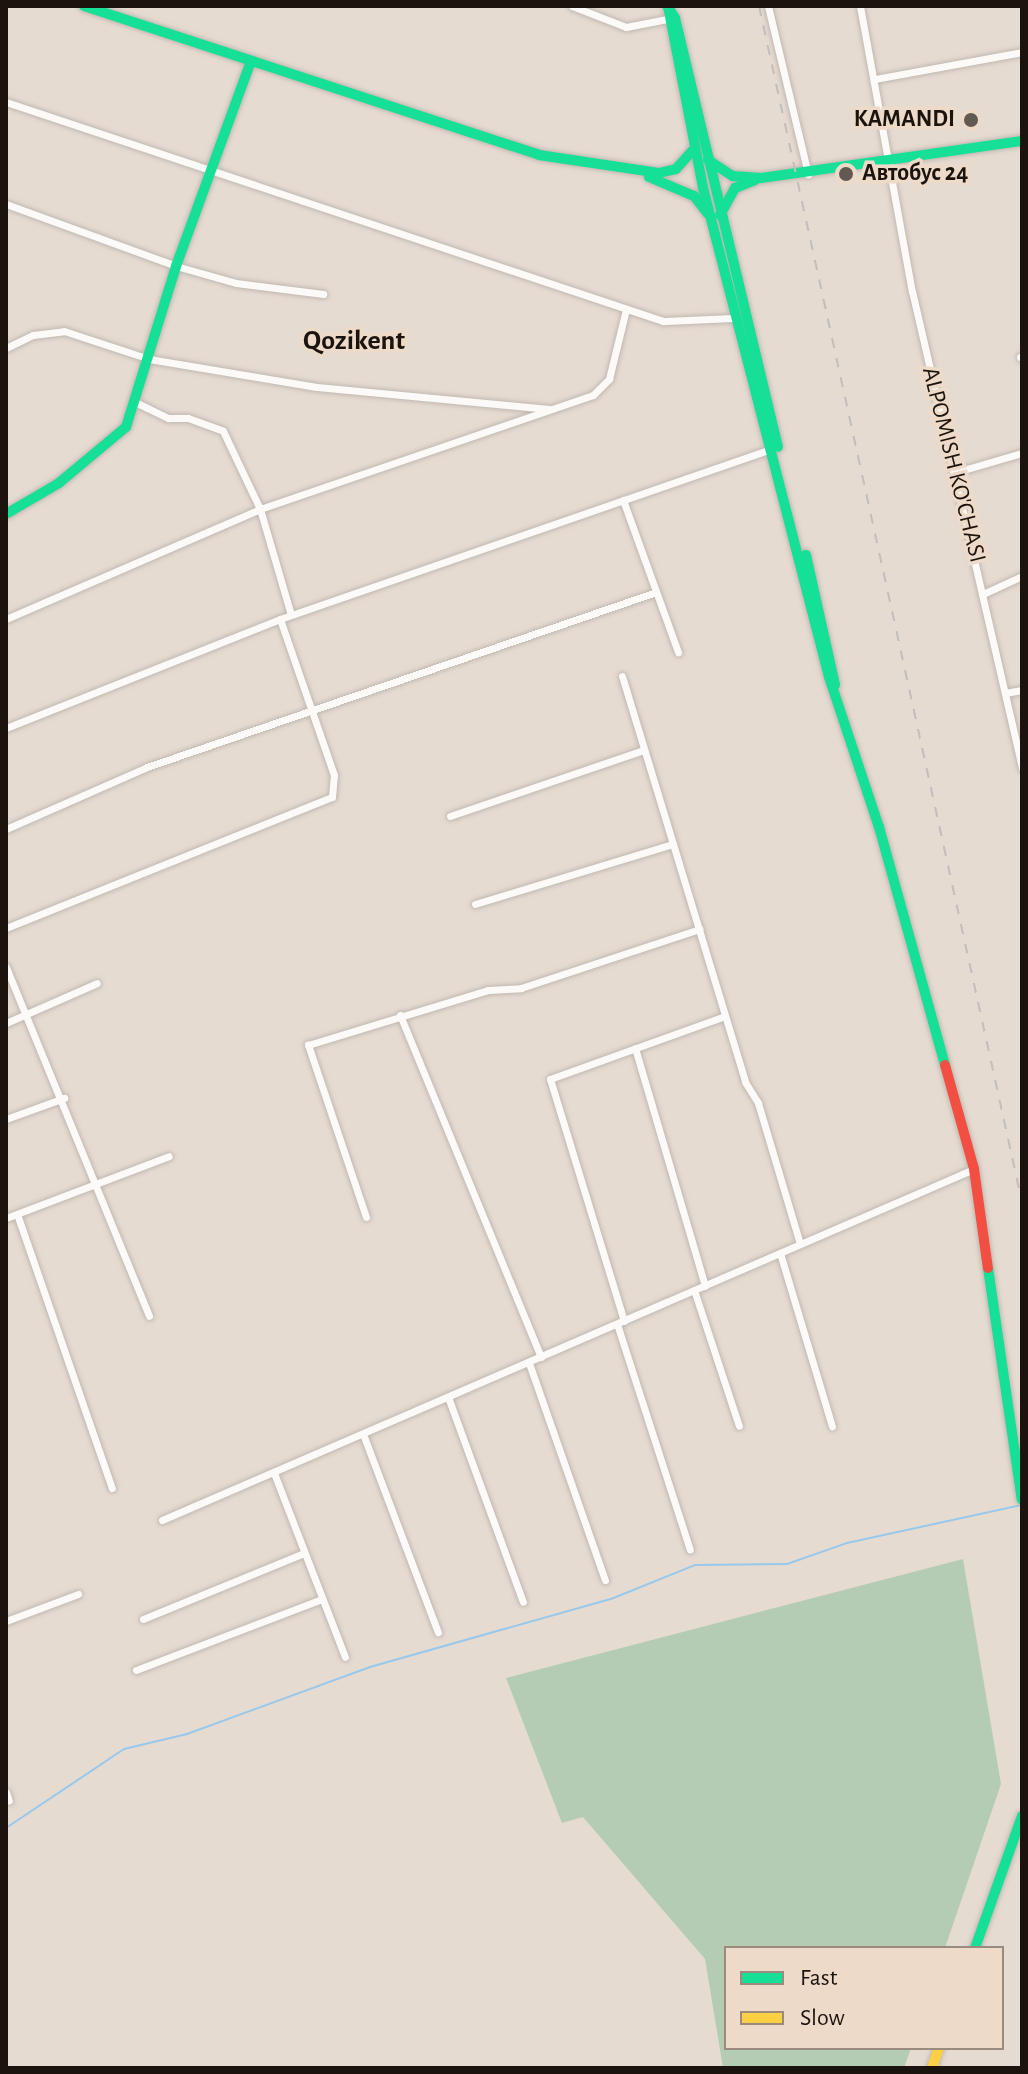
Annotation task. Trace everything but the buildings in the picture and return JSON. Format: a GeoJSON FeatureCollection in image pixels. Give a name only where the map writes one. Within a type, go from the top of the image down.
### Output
{"type":"FeatureCollection","features":[{"type":"Feature","properties":{"kind":"main road"},"geometry":{"type":"LineString","coordinates":[[84,6],[250,64],[539,155],[659,173],[676,169],[695,148]]}},
{"type":"Feature","properties":{"kind":"main road"},"geometry":{"type":"LineString","coordinates":[[668,6],[667,19],[695,148],[837,675],[835,685]]}},
{"type":"Feature","properties":{"kind":"main road"},"geometry":{"type":"LineString","coordinates":[[668,6],[675,18],[706,158],[735,318],[835,685],[974,1169],[1022,1500]]}},
{"type":"Feature","properties":{"kind":"main road"},"geometry":{"type":"LineString","coordinates":[[6,514],[59,483],[126,427],[176,266],[250,64]]}},
{"type":"Feature","properties":{"kind":"main road"},"geometry":{"type":"LineString","coordinates":[[706,158],[733,176],[761,178],[808,174],[1022,141]]}},
{"type":"Feature","properties":{"kind":"main road"},"geometry":{"type":"LineString","coordinates":[[617,168],[670,183],[694,196],[715,216]]}},
{"type":"Feature","properties":{"kind":"main road"},"geometry":{"type":"LineString","coordinates":[[715,216],[735,188],[761,178]]}},
{"type":"Feature","properties":{"kind":"main road"},"geometry":{"type":"LineString","coordinates":[[976,1946],[1022,1816]]}},
{"type":"Feature","properties":{"kind":"street"},"geometry":{"type":"LineString","coordinates":[[572,6],[626,27],[667,19]]}},
{"type":"Feature","properties":{"kind":"street"},"geometry":{"type":"LineString","coordinates":[[768,6],[808,174]]}},
{"type":"Feature","properties":{"kind":"street","name":"ALPOMISH KO'CHASI"},"geometry":{"type":"LineString","coordinates":[[860,6],[875,79],[884,161],[953,473],[985,593],[1022,769]]}},
{"type":"Feature","properties":{"kind":"street"},"geometry":{"type":"LineString","coordinates":[[875,79],[1022,52]]}},
{"type":"Feature","properties":{"kind":"street"},"geometry":{"type":"LineString","coordinates":[[6,102],[663,321],[735,318]]}},
{"type":"Feature","properties":{"kind":"street"},"geometry":{"type":"LineString","coordinates":[[6,204],[176,266],[236,283],[323,294]]}},
{"type":"Feature","properties":{"kind":"street"},"geometry":{"type":"LineString","coordinates":[[6,619],[260,509],[593,395],[609,379],[626,309]]}},
{"type":"Feature","properties":{"kind":"street"},"geometry":{"type":"LineString","coordinates":[[6,348],[33,335],[64,331],[149,359],[317,387],[553,410]]}},
{"type":"Feature","properties":{"kind":"street"},"geometry":{"type":"LineString","coordinates":[[135,402],[168,418],[188,418],[223,431],[260,509],[291,615]]}},
{"type":"Feature","properties":{"kind":"street"},"geometry":{"type":"LineString","coordinates":[[6,728],[280,619],[771,449]]}},
{"type":"Feature","properties":{"kind":"street"},"geometry":{"type":"LineString","coordinates":[[953,473],[1022,453]]}},
{"type":"Feature","properties":{"kind":"street"},"geometry":{"type":"LineString","coordinates":[[623,500],[678,652]]}},
{"type":"Feature","properties":{"kind":"street"},"geometry":{"type":"LineString","coordinates":[[985,593],[1022,576]]}},
{"type":"Feature","properties":{"kind":"street"},"geometry":{"type":"LineString","coordinates":[[6,829],[147,767],[656,592]]}},
{"type":"Feature","properties":{"kind":"street"},"geometry":{"type":"LineString","coordinates":[[6,928],[332,797],[334,775],[280,619]]}},
{"type":"Feature","properties":{"kind":"street"},"geometry":{"type":"LineString","coordinates":[[622,676],[725,1016],[800,1244]]}},
{"type":"Feature","properties":{"kind":"street"},"geometry":{"type":"LineString","coordinates":[[1005,693],[1022,690]]}},
{"type":"Feature","properties":{"kind":"street"},"geometry":{"type":"LineString","coordinates":[[450,816],[644,750]]}},
{"type":"Feature","properties":{"kind":"street"},"geometry":{"type":"LineString","coordinates":[[475,904],[673,844]]}},
{"type":"Feature","properties":{"kind":"street"},"geometry":{"type":"LineString","coordinates":[[366,1217],[308,1045],[400,1015],[504,987],[521,988],[699,929]]}},
{"type":"Feature","properties":{"kind":"street"},"geometry":{"type":"LineString","coordinates":[[6,967],[64,1098],[149,1316]]}},
{"type":"Feature","properties":{"kind":"street"},"geometry":{"type":"LineString","coordinates":[[6,1023],[97,983]]}},
{"type":"Feature","properties":{"kind":"street"},"geometry":{"type":"LineString","coordinates":[[400,1015],[541,1357]]}},
{"type":"Feature","properties":{"kind":"street"},"geometry":{"type":"LineString","coordinates":[[690,1550],[550,1079],[725,1016]]}},
{"type":"Feature","properties":{"kind":"street"},"geometry":{"type":"LineString","coordinates":[[635,1048],[705,1286]]}},
{"type":"Feature","properties":{"kind":"street"},"geometry":{"type":"LineString","coordinates":[[6,1119],[64,1098]]}},
{"type":"Feature","properties":{"kind":"street"},"geometry":{"type":"LineString","coordinates":[[6,1218],[169,1156]]}},
{"type":"Feature","properties":{"kind":"street"},"geometry":{"type":"LineString","coordinates":[[162,1520],[974,1169]]}},
{"type":"Feature","properties":{"kind":"street"},"geometry":{"type":"LineString","coordinates":[[17,1214],[112,1488]]}},
{"type":"Feature","properties":{"kind":"street"},"geometry":{"type":"LineString","coordinates":[[780,1253],[832,1426]]}},
{"type":"Feature","properties":{"kind":"street"},"geometry":{"type":"LineString","coordinates":[[694,1290],[739,1426]]}},
{"type":"Feature","properties":{"kind":"street"},"geometry":{"type":"LineString","coordinates":[[529,1363],[605,1580]]}},
{"type":"Feature","properties":{"kind":"street"},"geometry":{"type":"LineString","coordinates":[[448,1397],[523,1602]]}},
{"type":"Feature","properties":{"kind":"street"},"geometry":{"type":"LineString","coordinates":[[363,1434],[438,1632]]}},
{"type":"Feature","properties":{"kind":"street"},"geometry":{"type":"LineString","coordinates":[[274,1473],[345,1657]]}},
{"type":"Feature","properties":{"kind":"street"},"geometry":{"type":"LineString","coordinates":[[143,1619],[304,1553]]}},
{"type":"Feature","properties":{"kind":"street"},"geometry":{"type":"LineString","coordinates":[[6,1621],[78,1594]]}},
{"type":"Feature","properties":{"kind":"street"},"geometry":{"type":"LineString","coordinates":[[136,1670],[322,1599]]}},
{"type":"Feature","properties":{"kind":"street"},"geometry":{"type":"LineString","coordinates":[[6,1792],[9,1801]]}},
{"type":"Feature","properties":{"kind":"green space"},"geometry":{"type":"Polygon","coordinates":[[[963,1559],[1001,1784],[946,1946],[724,1946],[724,2050],[910,2050],[904,2068],[723,2068],[705,1959],[583,1817],[562,1823],[506,1678],[963,1559]]]}},
{"type":"Feature","properties":{"kind":"waterway"},"geometry":{"type":"LineString","coordinates":[[6,1828],[124,1749],[187,1734],[370,1667],[611,1599],[695,1565],[787,1564],[847,1543],[1022,1505]]}},
{"type":"Feature","properties":{"kind":"railway"},"geometry":{"type":"LineString","coordinates":[[759,6],[1022,1202]]}},
{"type":"Feature","properties":{"kind":"traffic: fast"},"geometry":{"type":"LineString","coordinates":[[84,6],[539,155],[659,173],[676,169],[695,148]]}},
{"type":"Feature","properties":{"kind":"traffic: fast"},"geometry":{"type":"LineString","coordinates":[[668,6],[703,188],[829,677],[879,827],[945,1065]]}},
{"type":"Feature","properties":{"kind":"traffic: fast"},"geometry":{"type":"LineString","coordinates":[[668,7],[675,18],[778,447]]}},
{"type":"Feature","properties":{"kind":"traffic: fast"},"geometry":{"type":"LineString","coordinates":[[6,514],[59,483],[126,427],[176,266],[250,64]]}},
{"type":"Feature","properties":{"kind":"traffic: fast"},"geometry":{"type":"LineString","coordinates":[[708,160],[733,176],[761,178],[1022,141]]}},
{"type":"Feature","properties":{"kind":"traffic: fast"},"geometry":{"type":"LineString","coordinates":[[649,177],[694,196],[708,214]]}},
{"type":"Feature","properties":{"kind":"traffic: fast"},"geometry":{"type":"LineString","coordinates":[[720,215],[735,188],[755,180]]}},
{"type":"Feature","properties":{"kind":"traffic: fast"},"geometry":{"type":"LineString","coordinates":[[806,555],[835,685]]}},
{"type":"Feature","properties":{"kind":"traffic: fast"},"geometry":{"type":"LineString","coordinates":[[988,1268],[1022,1500]]}},
{"type":"Feature","properties":{"kind":"traffic: fast"},"geometry":{"type":"LineString","coordinates":[[976,1946],[1022,1816]]}},
{"type":"Feature","properties":{"kind":"traffic: slow"},"geometry":{"type":"LineString","coordinates":[[932,2068],[938,2050]]}},
{"type":"Feature","properties":{"kind":"traffic: jam"},"geometry":{"type":"LineString","coordinates":[[945,1065],[974,1169],[988,1268]]}},
{"type":"Feature","properties":{"kind":"place","name":"KAMANDI"},"geometry":{"type":"Point","coordinates":[971,120]}},
{"type":"Feature","properties":{"kind":"place","name":"Автобус 24"},"geometry":{"type":"Point","coordinates":[846,174]}},
{"type":"Feature","properties":{"kind":"district","name":"Qozikent"},"geometry":{"type":"Point","coordinates":[354,341]}}]}
